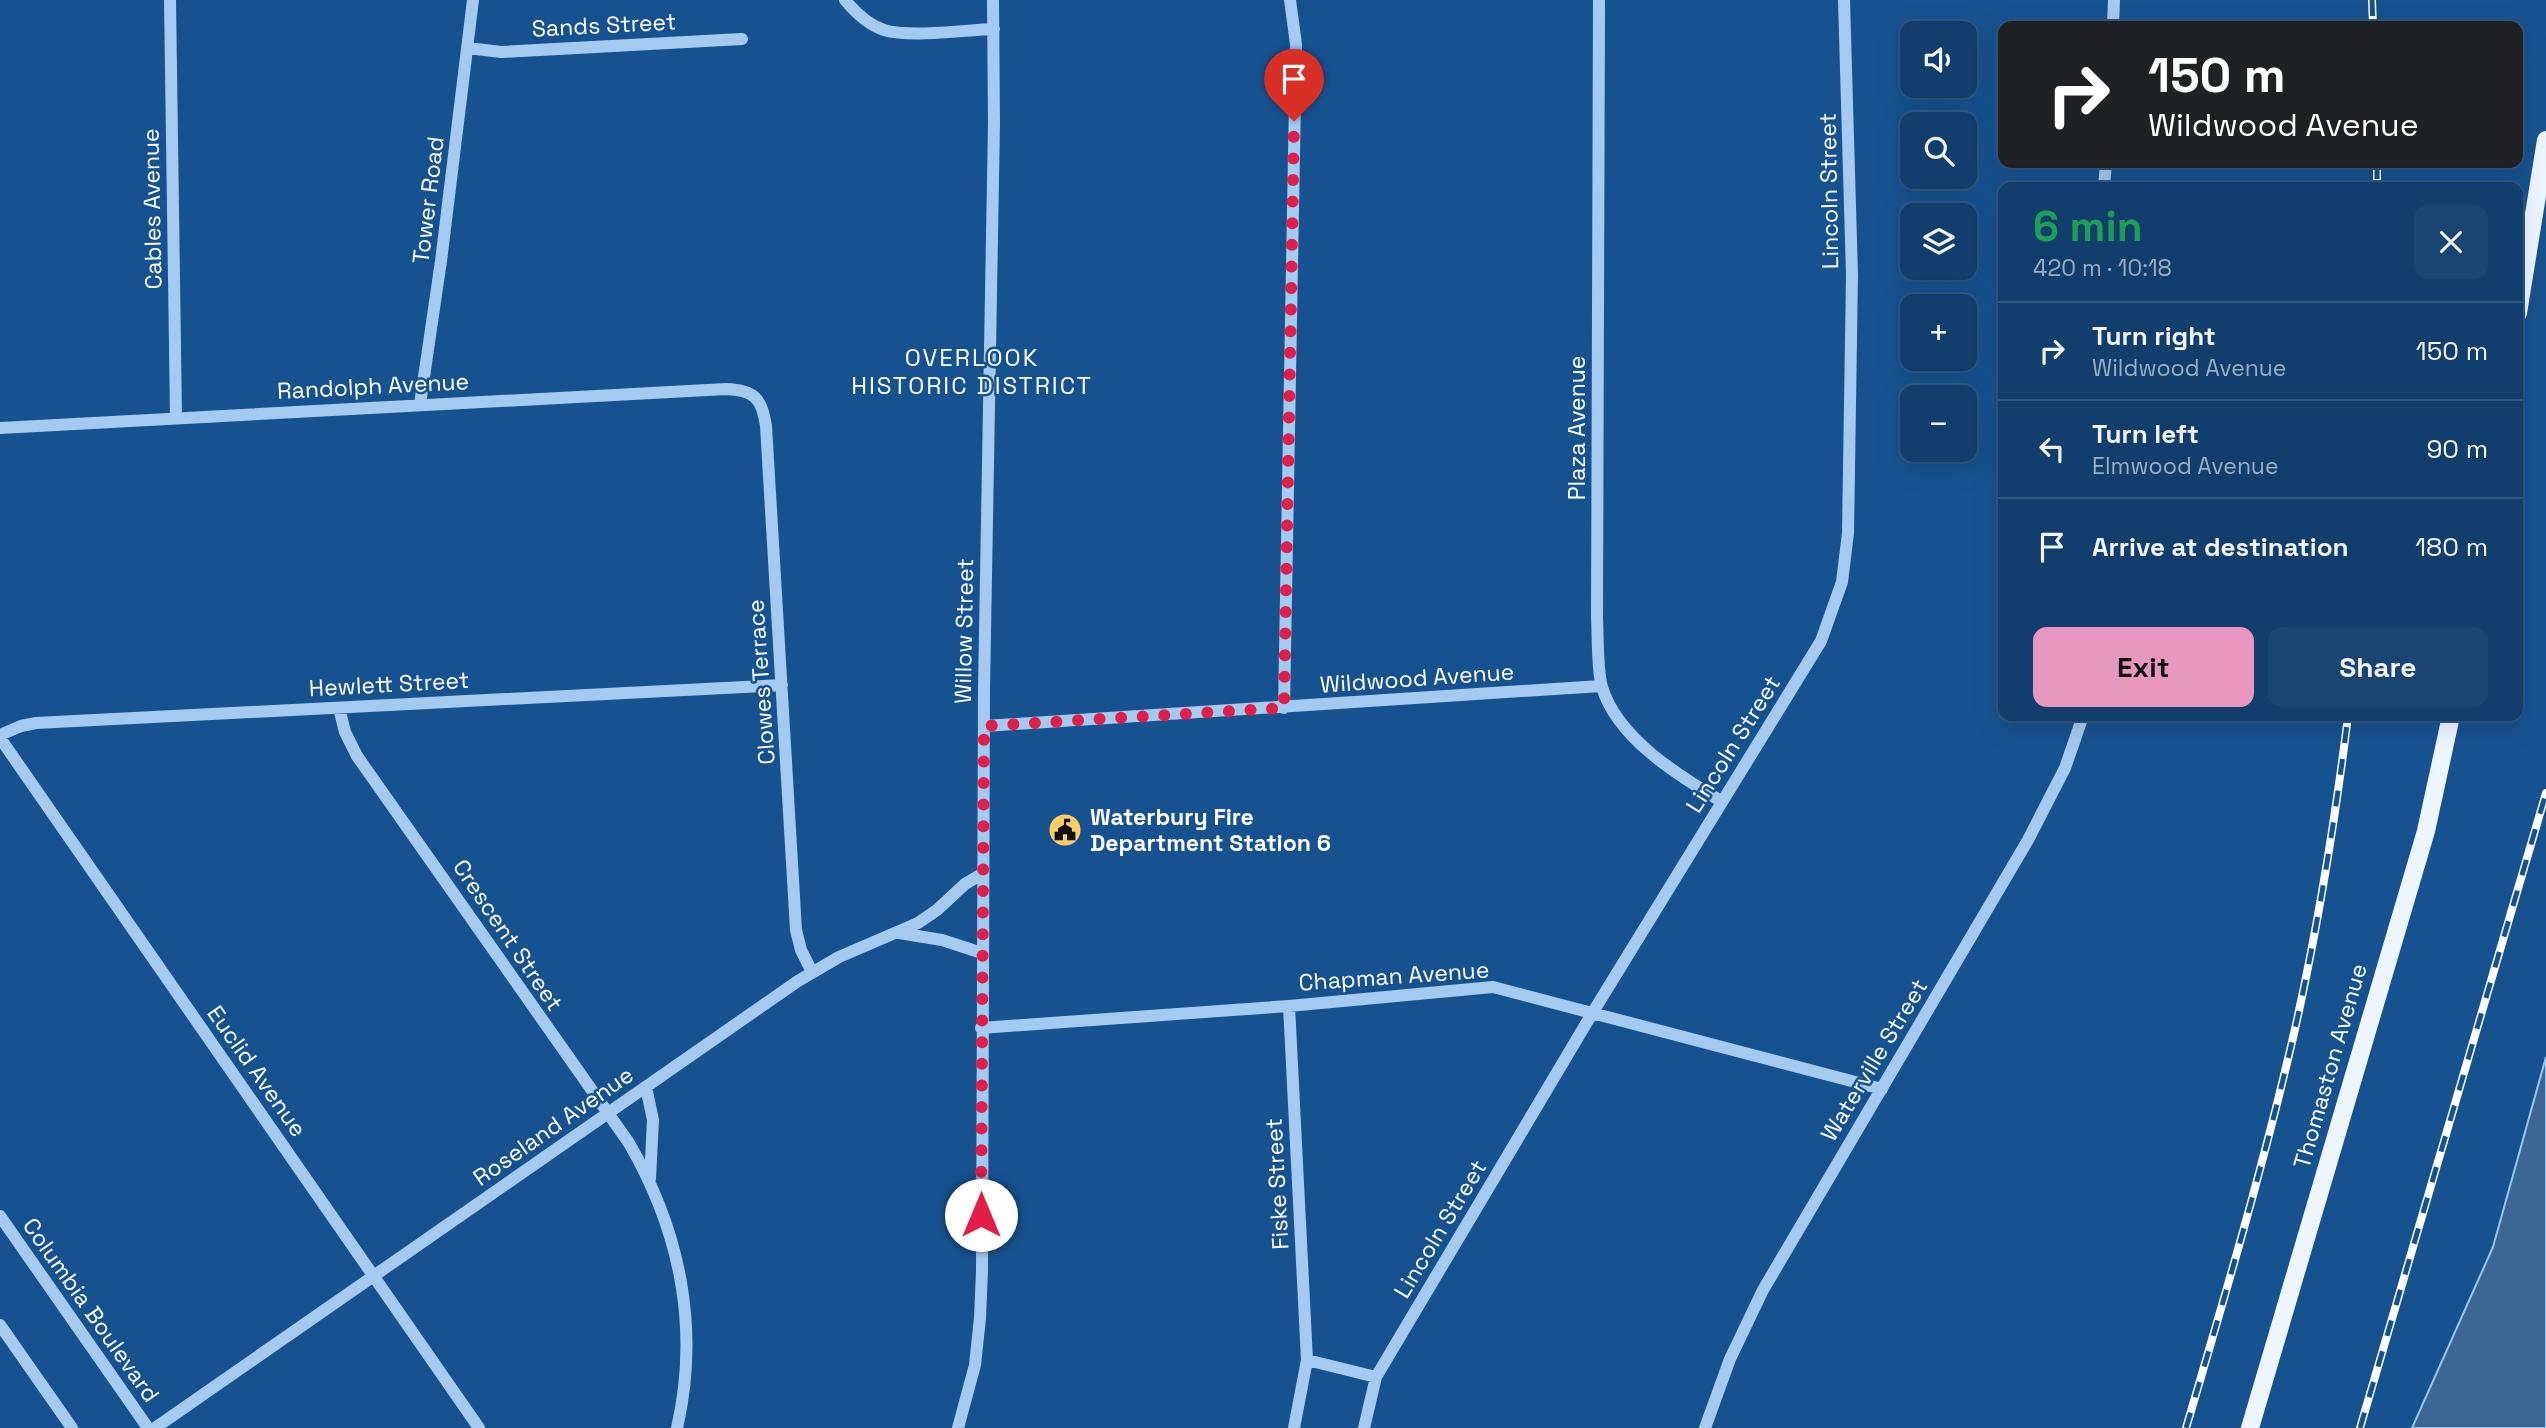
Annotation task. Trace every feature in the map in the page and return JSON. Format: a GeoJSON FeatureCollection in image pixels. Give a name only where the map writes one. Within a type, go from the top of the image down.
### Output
{"type":"FeatureCollection","features":[{"type":"Feature","properties":{"kind":"main road"},"geometry":{"type":"LineString","coordinates":[[2523,282],[2546,140]]}},
{"type":"Feature","properties":{"kind":"main road","name":"Thomaston Avenue"},"geometry":{"type":"LineString","coordinates":[[2250,1428],[2426,831],[2450,721]]}},
{"type":"Feature","properties":{"kind":"street","name":"Cables Avenue"},"geometry":{"type":"LineString","coordinates":[[170,0],[176,417]]}},
{"type":"Feature","properties":{"kind":"street","name":"Tower Road"},"geometry":{"type":"LineString","coordinates":[[420,404],[441,261],[473,0]]}},
{"type":"Feature","properties":{"kind":"street"},"geometry":{"type":"LineString","coordinates":[[845,0],[868,22],[885,31],[911,33],[994,29]]}},
{"type":"Feature","properties":{"kind":"street","name":"Willow Street"},"geometry":{"type":"LineString","coordinates":[[958,1428],[975,1366],[980,1318],[982,874],[993,0]]}},
{"type":"Feature","properties":{"kind":"street"},"geometry":{"type":"LineString","coordinates":[[1284,708],[1296,44],[1290,0]]}},
{"type":"Feature","properties":{"kind":"street","name":"Plaza Avenue"},"geometry":{"type":"LineString","coordinates":[[1599,0],[1597,617],[1601,687],[1616,716],[1637,740],[1678,776],[1721,801]]}},
{"type":"Feature","properties":{"kind":"street","name":"Lincoln Street"},"geometry":{"type":"LineString","coordinates":[[1364,1428],[1376,1377],[1593,1012],[1821,641],[1842,582],[1848,533],[1852,275],[1844,0]]}},
{"type":"Feature","properties":{"kind":"street"},"geometry":{"type":"LineString","coordinates":[[2113,21],[2114,0]]}},
{"type":"Feature","properties":{"kind":"street","name":"Sands Street"},"geometry":{"type":"LineString","coordinates":[[468,48],[501,52],[742,39]]}},
{"type":"Feature","properties":{"kind":"street","name":"Randolph Avenue"},"geometry":{"type":"LineString","coordinates":[[0,428],[726,389],[749,392]]}},
{"type":"Feature","properties":{"kind":"street","name":"Clowes Terrace"},"geometry":{"type":"LineString","coordinates":[[749,392],[759,400],[766,426],[796,930],[811,972]]}},
{"type":"Feature","properties":{"kind":"street","name":"Hewlett Street"},"geometry":{"type":"LineString","coordinates":[[0,736],[36,723],[782,685]]}},
{"type":"Feature","properties":{"kind":"street","name":"Wildwood Avenue"},"geometry":{"type":"LineString","coordinates":[[984,726],[1601,687]]}},
{"type":"Feature","properties":{"kind":"street","name":"Crescent Street"},"geometry":{"type":"LineString","coordinates":[[339,708],[345,733],[358,755],[629,1143],[650,1182],[677,1255],[686,1305],[688,1356],[677,1428]]}},
{"type":"Feature","properties":{"kind":"street","name":"Waterville Street"},"geometry":{"type":"LineString","coordinates":[[1705,1428],[1730,1359],[1763,1290],[2028,840],[2065,768],[2080,721]]}},
{"type":"Feature","properties":{"kind":"street","name":"Euclid Avenue"},"geometry":{"type":"LineString","coordinates":[[0,736],[479,1428]]}},
{"type":"Feature","properties":{"kind":"street","name":"Roseland Avenue"},"geometry":{"type":"LineString","coordinates":[[155,1428],[811,972],[929,917],[965,884],[982,874]]}},
{"type":"Feature","properties":{"kind":"street"},"geometry":{"type":"LineString","coordinates":[[899,933],[942,940],[982,953]]}},
{"type":"Feature","properties":{"kind":"street","name":"Chapman Avenue"},"geometry":{"type":"LineString","coordinates":[[981,1028],[1289,1006],[1493,987],[1882,1089]]}},
{"type":"Feature","properties":{"kind":"street","name":"Fiske Street"},"geometry":{"type":"LineString","coordinates":[[1289,1006],[1307,1360],[1294,1428]]}},
{"type":"Feature","properties":{"kind":"street","name":"Crescent Street"},"geometry":{"type":"LineString","coordinates":[[646,1087],[653,1120],[650,1182]]}},
{"type":"Feature","properties":{"kind":"street","name":"Columbia Boulevard"},"geometry":{"type":"LineString","coordinates":[[0,1216],[148,1428]]}},
{"type":"Feature","properties":{"kind":"street"},"geometry":{"type":"LineString","coordinates":[[0,1325],[72,1428]]}},
{"type":"Feature","properties":{"kind":"street"},"geometry":{"type":"LineString","coordinates":[[1307,1360],[1376,1377]]}},
{"type":"Feature","properties":{"kind":"water"},"geometry":{"type":"Polygon","coordinates":[[[2546,1057],[2546,1428],[2412,1428],[2493,1247],[2546,1057]]]}},
{"type":"Feature","properties":{"kind":"railway"},"geometry":{"type":"LineString","coordinates":[[2372,0],[2373,21]]}},
{"type":"Feature","properties":{"kind":"railway"},"geometry":{"type":"LineString","coordinates":[[2377,168],[2377,182]]}},
{"type":"Feature","properties":{"kind":"railway"},"geometry":{"type":"LineString","coordinates":[[2186,1428],[2257,1180],[2295,1029],[2325,873],[2347,721]]}},
{"type":"Feature","properties":{"kind":"railway"},"geometry":{"type":"LineString","coordinates":[[2360,1428],[2546,793]]}},
{"type":"Feature","properties":{"kind":"place","name":"Waterbury Fire Department Station 6"},"geometry":{"type":"Point","coordinates":[1065,830]}},
{"type":"Feature","properties":{"kind":"district","name":"OVERLOOK HISTORIC DISTRICT"},"geometry":{"type":"Point","coordinates":[972,371]}},
{"type":"Feature","properties":{"kind":"route"},"geometry":{"type":"LineString","coordinates":[[981,1215],[984,726],[1284,708],[1294,121]]}}]}
